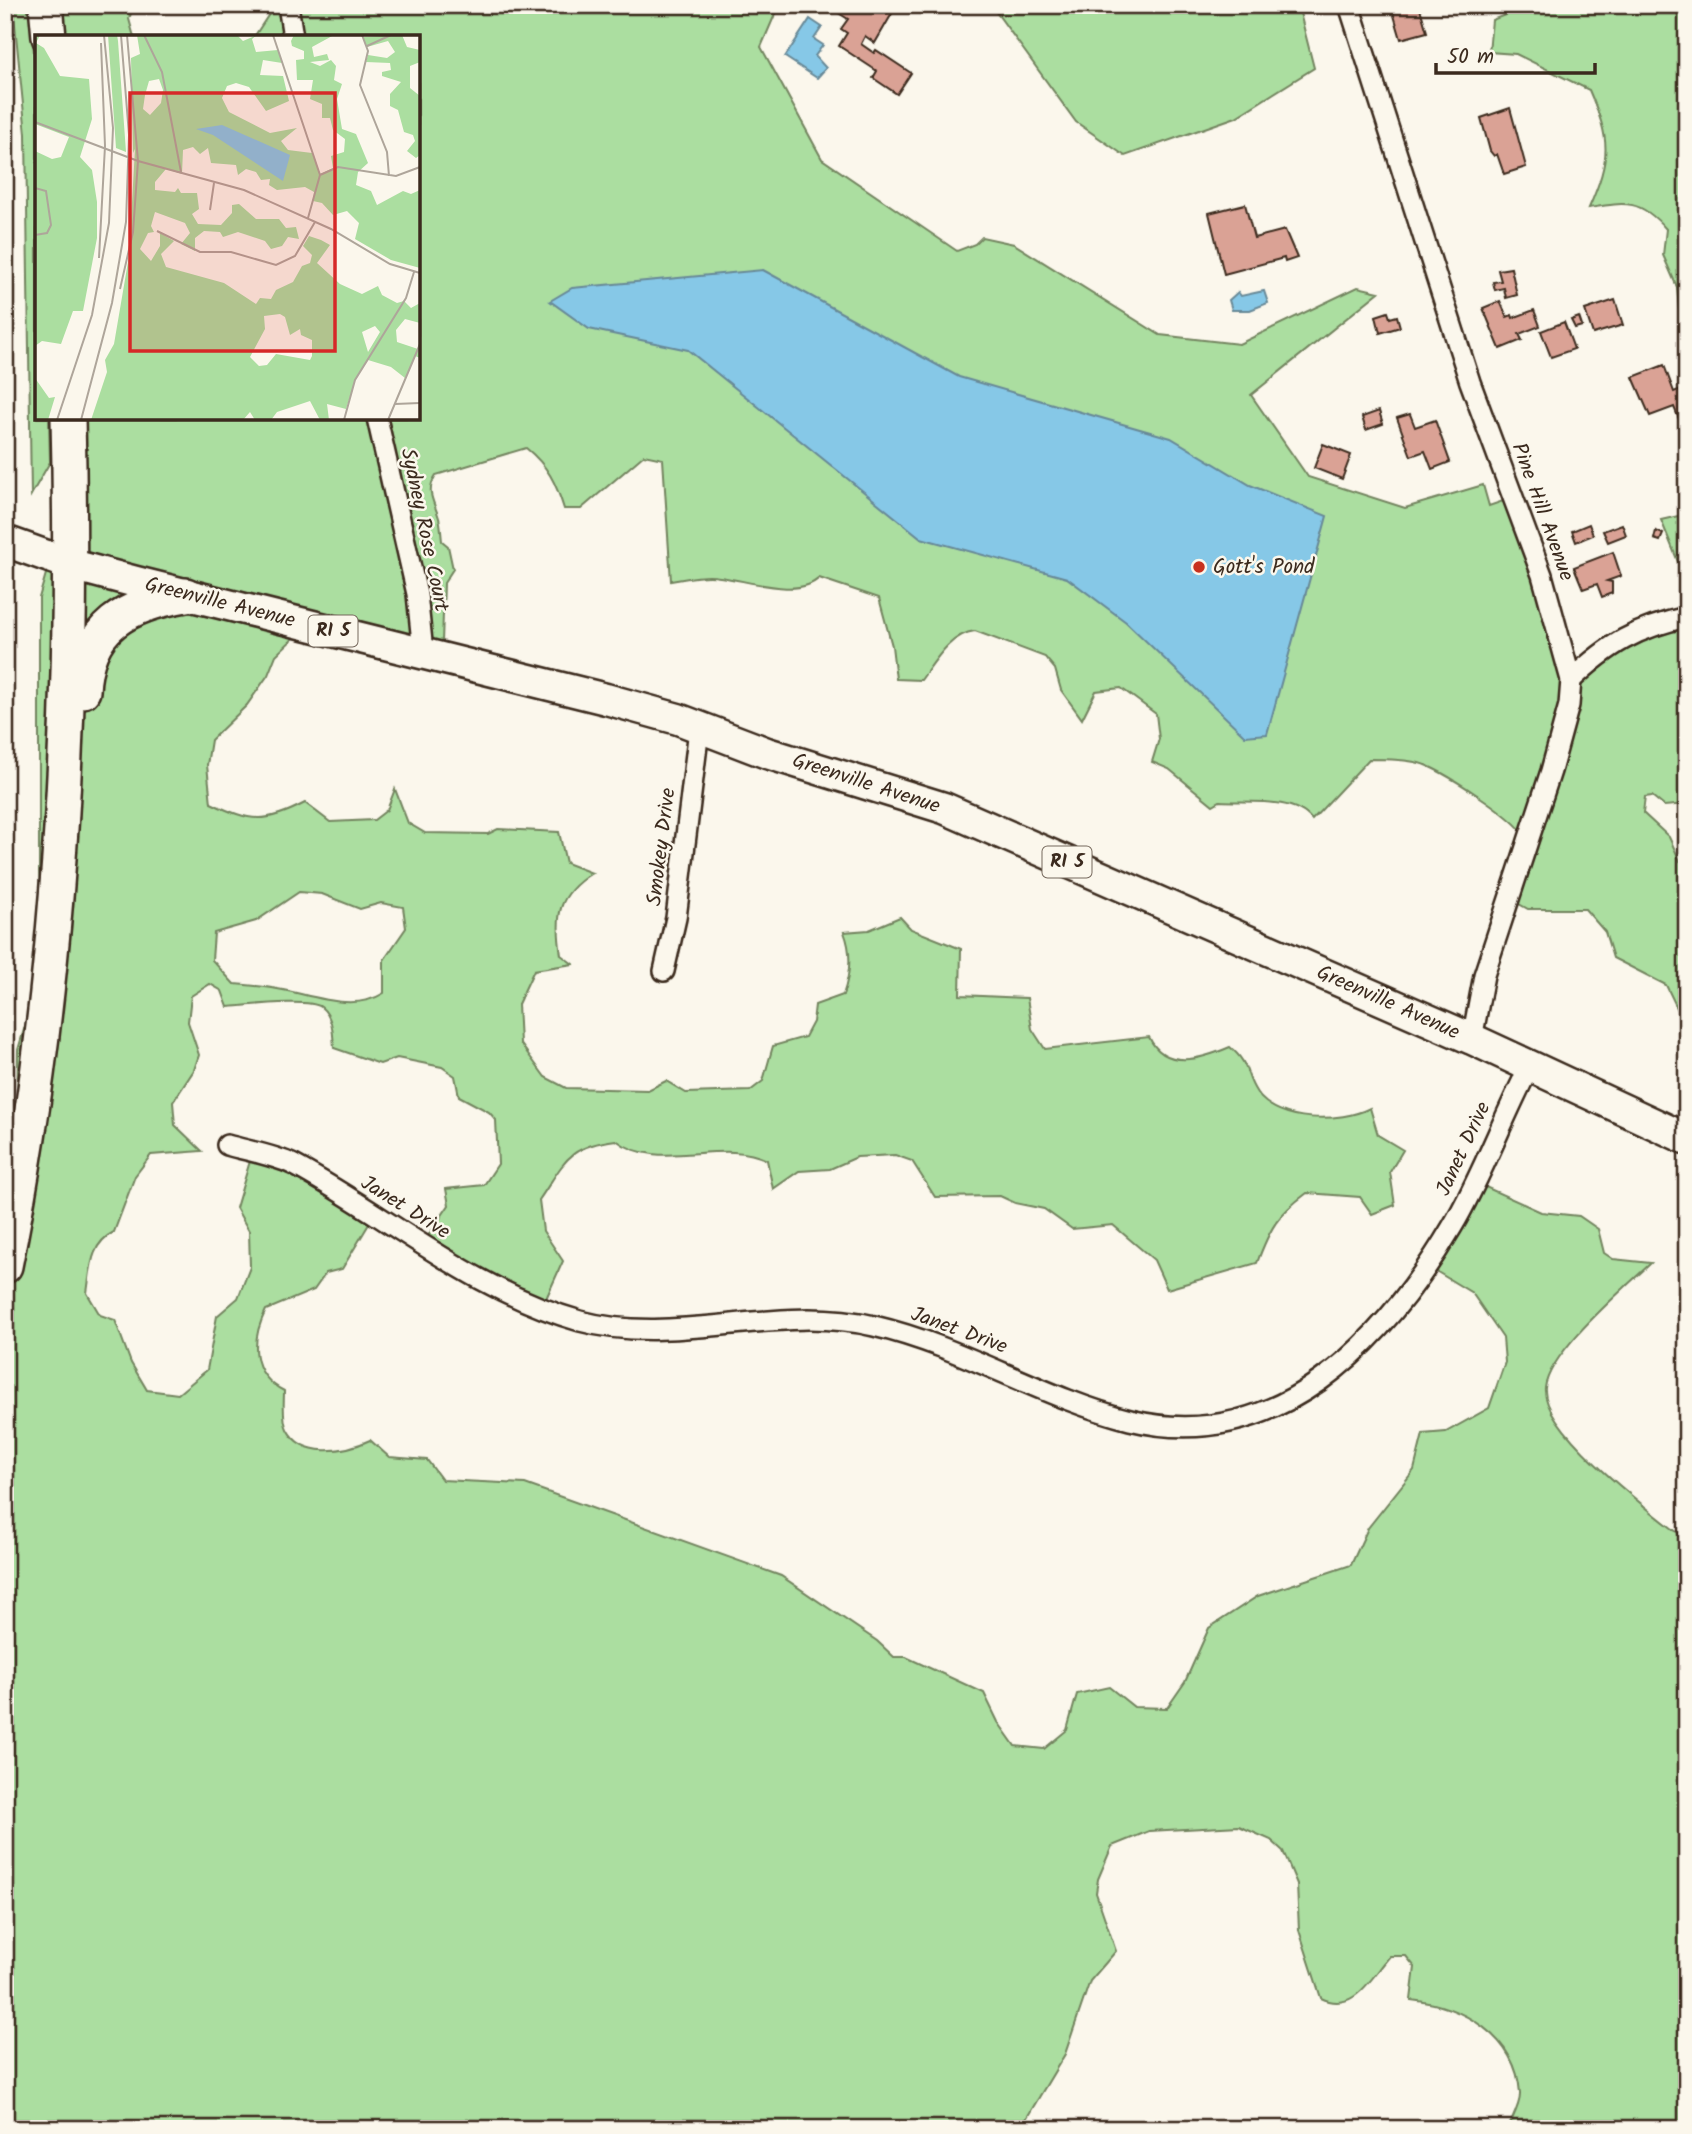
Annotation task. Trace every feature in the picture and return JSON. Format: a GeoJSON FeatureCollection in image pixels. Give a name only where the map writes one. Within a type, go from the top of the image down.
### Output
{"type":"FeatureCollection","features":[{"type":"Feature","properties":{"kind":"highway"},"geometry":{"type":"LineString","coordinates":[[46,5],[49,35]]}},
{"type":"Feature","properties":{"kind":"highway"},"geometry":{"type":"LineString","coordinates":[[5,1266],[36,1071],[50,943],[72,565],[68,420]]}},
{"type":"Feature","properties":{"kind":"highway"},"geometry":{"type":"LineString","coordinates":[[60,803],[78,751],[84,678],[91,647],[105,628],[123,615],[152,602],[186,595]]}},
{"type":"Feature","properties":{"kind":"main road","name":"Greenville Avenue"},"geometry":{"type":"LineString","coordinates":[[5,541],[72,565],[423,652],[678,719],[699,729],[944,808],[1472,1039],[1687,1139]]}},
{"type":"Feature","properties":{"kind":"street"},"geometry":{"type":"LineString","coordinates":[[288,5],[293,35]]}},
{"type":"Feature","properties":{"kind":"street","name":"Pine Hill Avenue"},"geometry":{"type":"LineString","coordinates":[[1349,5],[1470,382],[1542,575],[1571,680],[1569,705],[1551,771],[1484,975],[1472,1039]]}},
{"type":"Feature","properties":{"kind":"street","name":"Sydney Rose Court"},"geometry":{"type":"LineString","coordinates":[[377,420],[417,594],[423,652]]}},
{"type":"Feature","properties":{"kind":"street"},"geometry":{"type":"LineString","coordinates":[[1571,680],[1596,656],[1629,634],[1687,617]]}},
{"type":"Feature","properties":{"kind":"street","name":"Smokey Drive"},"geometry":{"type":"LineString","coordinates":[[664,971],[676,918],[699,729]]}},
{"type":"Feature","properties":{"kind":"street","name":"Janet Drive"},"geometry":{"type":"LineString","coordinates":[[227,1145],[291,1163],[439,1256],[497,1287],[580,1321],[612,1328],[663,1328],[797,1317],[838,1318],[926,1341],[1089,1408],[1134,1421],[1208,1426],[1241,1419],[1277,1406],[1315,1385],[1364,1347],[1410,1294],[1454,1224],[1530,1066]]}},
{"type":"Feature","properties":{"kind":"green space"},"geometry":{"type":"Polygon","coordinates":[[[13,5],[29,5],[35,64],[35,420],[49,420],[50,462],[31,495],[26,134],[13,5]]]}},
{"type":"Feature","properties":{"kind":"green space"},"geometry":{"type":"Polygon","coordinates":[[[42,5],[134,5],[129,19],[133,35],[47,35],[42,5]]]}},
{"type":"Feature","properties":{"kind":"green space"},"geometry":{"type":"Polygon","coordinates":[[[275,5],[779,5],[761,47],[822,159],[957,251],[975,244],[982,237],[1014,244],[1160,335],[1239,344],[1358,287],[1379,292],[1251,395],[1308,477],[1405,508],[1483,485],[1489,506],[1506,500],[1574,671],[1679,620],[1681,569],[1661,520],[1687,514],[1687,804],[1664,806],[1652,796],[1645,797],[1643,813],[1669,837],[1680,861],[1687,865],[1687,1010],[1678,1010],[1666,985],[1613,958],[1605,932],[1585,909],[1528,909],[1510,899],[1525,836],[1493,806],[1429,767],[1407,761],[1369,759],[1312,820],[1294,807],[1269,802],[1220,801],[1213,805],[1169,769],[1152,762],[1159,739],[1156,714],[1121,688],[1096,691],[1082,719],[1061,690],[1055,669],[1045,657],[975,631],[958,637],[951,643],[921,680],[896,679],[892,646],[879,598],[819,578],[809,585],[796,587],[766,586],[709,576],[671,581],[663,459],[644,455],[581,509],[564,509],[550,476],[540,461],[526,448],[436,475],[431,486],[432,497],[440,521],[442,541],[448,546],[453,569],[444,583],[442,643],[435,669],[299,633],[276,655],[268,675],[247,705],[211,740],[207,765],[211,803],[248,817],[279,815],[305,803],[330,822],[374,820],[387,810],[395,789],[408,823],[425,833],[488,834],[498,829],[559,832],[566,863],[592,873],[572,890],[561,908],[558,929],[561,955],[573,964],[534,970],[518,1004],[520,1043],[545,1077],[566,1088],[648,1090],[666,1081],[686,1093],[750,1091],[763,1081],[773,1046],[805,1037],[813,1022],[815,1005],[843,995],[849,964],[844,932],[869,930],[900,917],[911,929],[961,949],[960,995],[1027,998],[1032,1029],[1045,1049],[1149,1037],[1164,1055],[1185,1059],[1230,1047],[1244,1064],[1257,1093],[1279,1110],[1294,1115],[1327,1118],[1358,1113],[1370,1108],[1378,1135],[1403,1150],[1390,1172],[1395,1205],[1372,1214],[1360,1197],[1307,1193],[1288,1208],[1276,1223],[1257,1263],[1167,1289],[1154,1260],[1113,1225],[1072,1229],[1044,1209],[1015,1203],[1000,1196],[935,1197],[912,1161],[895,1155],[857,1157],[830,1169],[799,1171],[773,1189],[767,1160],[749,1154],[651,1154],[616,1140],[587,1147],[569,1158],[539,1200],[543,1231],[563,1261],[540,1312],[421,1246],[449,1205],[446,1189],[484,1185],[498,1164],[496,1120],[489,1112],[459,1096],[455,1076],[442,1067],[397,1058],[380,1064],[334,1048],[328,1016],[321,1007],[314,1004],[228,1007],[222,991],[210,984],[191,996],[188,1022],[199,1055],[194,1070],[173,1102],[175,1125],[202,1151],[151,1155],[135,1176],[114,1232],[100,1243],[96,1250],[87,1293],[100,1315],[115,1320],[131,1363],[147,1390],[178,1394],[207,1370],[217,1316],[238,1298],[250,1267],[249,1231],[236,1208],[250,1161],[283,1170],[369,1219],[369,1224],[342,1269],[326,1273],[314,1290],[266,1310],[261,1321],[256,1344],[259,1366],[273,1384],[284,1391],[284,1420],[294,1439],[313,1449],[325,1450],[349,1448],[370,1440],[389,1457],[427,1460],[442,1480],[525,1484],[781,1576],[877,1641],[894,1657],[906,1657],[984,1693],[998,1722],[1015,1746],[1044,1749],[1067,1730],[1077,1694],[1109,1687],[1134,1707],[1167,1708],[1185,1682],[1209,1628],[1258,1596],[1351,1565],[1368,1528],[1414,1470],[1423,1434],[1446,1432],[1489,1408],[1505,1362],[1503,1338],[1472,1293],[1434,1270],[1479,1184],[1541,1212],[1579,1216],[1598,1229],[1604,1253],[1613,1259],[1651,1263],[1589,1322],[1559,1357],[1545,1388],[1549,1406],[1579,1448],[1627,1492],[1687,1540],[1687,2129],[1508,2129],[1520,2097],[1516,2073],[1509,2055],[1484,2027],[1467,2017],[1430,2003],[1411,2000],[1415,1967],[1406,1956],[1390,1956],[1368,1984],[1352,1998],[1333,2002],[1321,1998],[1299,1930],[1297,1884],[1283,1851],[1271,1840],[1239,1826],[1149,1831],[1112,1846],[1098,1879],[1096,1893],[1116,1951],[1090,1981],[1065,2054],[1020,2129],[5,2129],[5,1167],[17,1115],[18,1050],[45,958],[39,872],[39,598],[54,546],[60,420],[420,420],[420,35],[255,35],[275,5]],[[299,892],[256,921],[214,933],[212,960],[234,984],[272,988],[344,1002],[371,999],[384,993],[384,960],[406,928],[403,907],[381,903],[360,909],[322,894],[299,892]]]}},
{"type":"Feature","properties":{"kind":"green space"},"geometry":{"type":"Polygon","coordinates":[[[991,5],[1298,5],[1314,68],[1236,117],[1125,156],[1076,122],[991,5]]]}},
{"type":"Feature","properties":{"kind":"green space"},"geometry":{"type":"Polygon","coordinates":[[[1516,5],[1687,5],[1687,312],[1679,309],[1677,287],[1663,255],[1666,229],[1657,219],[1632,205],[1589,208],[1601,175],[1606,149],[1601,123],[1589,90],[1516,54],[1489,52],[1492,20],[1513,12],[1516,5]]]}},
{"type":"Feature","properties":{"kind":"water"},"geometry":{"type":"Polygon","coordinates":[[[810,19],[822,27],[814,39],[823,45],[815,56],[826,68],[817,78],[785,57],[810,19]]]}},
{"type":"Feature","properties":{"kind":"water"},"geometry":{"type":"Polygon","coordinates":[[[763,270],[959,377],[1171,438],[1250,485],[1327,516],[1267,734],[1245,736],[1126,622],[1067,578],[921,538],[688,350],[589,329],[550,301],[572,288],[763,270]]]}},
{"type":"Feature","properties":{"kind":"water"},"geometry":{"type":"Polygon","coordinates":[[[1264,291],[1268,303],[1250,310],[1232,310],[1229,300],[1238,292],[1241,296],[1264,291]]]}},
{"type":"Feature","properties":{"kind":"building"},"geometry":{"type":"Polygon","coordinates":[[[842,5],[897,5],[875,43],[865,36],[861,44],[874,53],[876,50],[911,73],[897,94],[873,78],[877,71],[839,46],[847,33],[841,29],[848,19],[837,12],[842,5]]]}},
{"type":"Feature","properties":{"kind":"building"},"geometry":{"type":"Polygon","coordinates":[[[1391,5],[1419,5],[1427,32],[1401,39],[1391,5]]]}},
{"type":"Feature","properties":{"kind":"building"},"geometry":{"type":"Polygon","coordinates":[[[1510,108],[1526,167],[1504,174],[1497,154],[1494,156],[1490,151],[1481,118],[1510,108]]]}},
{"type":"Feature","properties":{"kind":"building"},"geometry":{"type":"Polygon","coordinates":[[[1245,204],[1254,238],[1285,230],[1297,258],[1285,262],[1284,258],[1224,274],[1209,213],[1245,204]]]}},
{"type":"Feature","properties":{"kind":"building"},"geometry":{"type":"Polygon","coordinates":[[[1511,268],[1517,295],[1506,298],[1504,288],[1495,290],[1493,282],[1501,281],[1498,270],[1511,268]]]}},
{"type":"Feature","properties":{"kind":"building"},"geometry":{"type":"Polygon","coordinates":[[[1615,300],[1623,325],[1593,334],[1585,310],[1615,300]]]}},
{"type":"Feature","properties":{"kind":"building"},"geometry":{"type":"Polygon","coordinates":[[[1500,301],[1507,317],[1512,315],[1513,318],[1534,310],[1540,326],[1519,334],[1522,340],[1500,349],[1483,308],[1500,301]]]}},
{"type":"Feature","properties":{"kind":"building"},"geometry":{"type":"Polygon","coordinates":[[[1388,312],[1390,318],[1397,316],[1400,327],[1380,333],[1376,316],[1388,312]]]}},
{"type":"Feature","properties":{"kind":"building"},"geometry":{"type":"Polygon","coordinates":[[[1579,317],[1582,326],[1575,328],[1571,320],[1579,317]]]}},
{"type":"Feature","properties":{"kind":"building"},"geometry":{"type":"Polygon","coordinates":[[[1564,322],[1574,349],[1551,357],[1541,331],[1564,322]]]}},
{"type":"Feature","properties":{"kind":"building"},"geometry":{"type":"Polygon","coordinates":[[[1664,365],[1674,392],[1681,389],[1687,400],[1687,430],[1684,431],[1674,407],[1650,416],[1633,377],[1664,365]]]}},
{"type":"Feature","properties":{"kind":"building"},"geometry":{"type":"Polygon","coordinates":[[[1379,411],[1383,424],[1366,430],[1362,417],[1379,411]]]}},
{"type":"Feature","properties":{"kind":"building"},"geometry":{"type":"Polygon","coordinates":[[[1410,414],[1415,427],[1435,420],[1450,462],[1432,469],[1425,451],[1411,456],[1397,418],[1410,414]]]}},
{"type":"Feature","properties":{"kind":"building"},"geometry":{"type":"Polygon","coordinates":[[[1323,444],[1351,455],[1342,479],[1314,468],[1323,444]]]}},
{"type":"Feature","properties":{"kind":"building"},"geometry":{"type":"Polygon","coordinates":[[[1589,524],[1593,535],[1576,542],[1572,531],[1589,524]]]}},
{"type":"Feature","properties":{"kind":"building"},"geometry":{"type":"Polygon","coordinates":[[[1622,524],[1626,535],[1608,542],[1603,531],[1622,524]]]}},
{"type":"Feature","properties":{"kind":"building"},"geometry":{"type":"Polygon","coordinates":[[[1656,531],[1663,534],[1660,541],[1654,539],[1656,531]]]}},
{"type":"Feature","properties":{"kind":"building"},"geometry":{"type":"Polygon","coordinates":[[[1613,552],[1621,576],[1607,581],[1612,582],[1612,593],[1602,597],[1597,584],[1583,589],[1574,567],[1613,552]]]}},
{"type":"Feature","properties":{"kind":"place","name":"Gott's Pond"},"geometry":{"type":"Point","coordinates":[1199,567]}}]}
